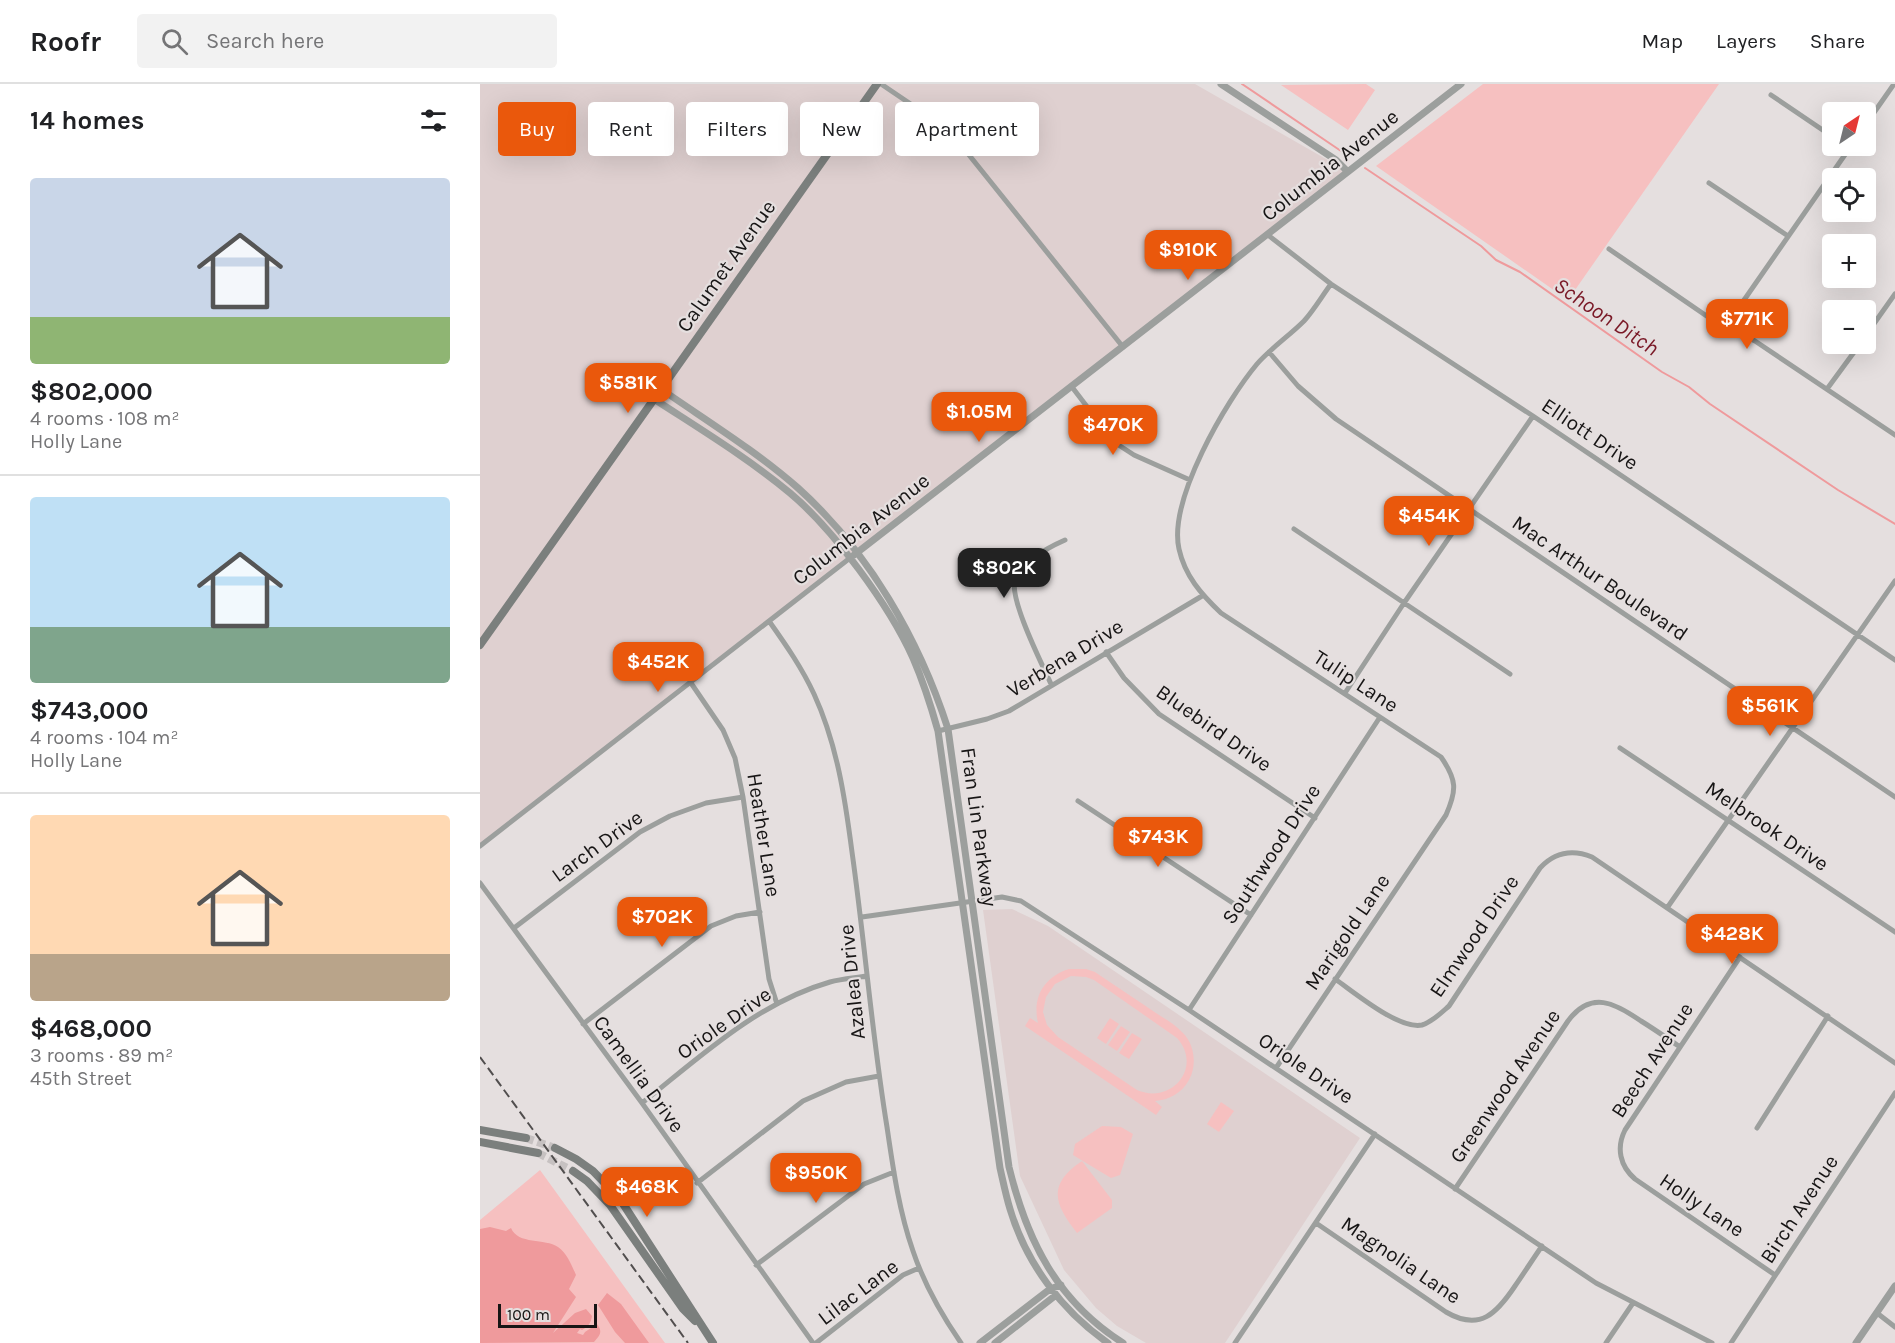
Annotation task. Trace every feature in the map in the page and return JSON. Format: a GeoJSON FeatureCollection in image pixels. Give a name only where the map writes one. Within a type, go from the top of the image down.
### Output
{"type":"FeatureCollection","features":[{"type":"Feature","properties":{"kind":"main road","name":"Calumet Avenue"},"geometry":{"type":"LineString","coordinates":[[480,645],[879,84]]}},
{"type":"Feature","properties":{"kind":"main road"},"geometry":{"type":"LineString","coordinates":[[480,1130],[526,1138]]}},
{"type":"Feature","properties":{"kind":"main road"},"geometry":{"type":"LineString","coordinates":[[480,1142],[538,1153]]}},
{"type":"Feature","properties":{"kind":"main road"},"geometry":{"type":"LineString","coordinates":[[555,1148],[593,1171],[620,1199],[713,1343]]}},
{"type":"Feature","properties":{"kind":"main road"},"geometry":{"type":"LineString","coordinates":[[573,1172],[587,1181],[610,1205],[683,1310],[700,1325]]}},
{"type":"Feature","properties":{"kind":"street"},"geometry":{"type":"LineString","coordinates":[[879,84],[949,130],[1123,347]]}},
{"type":"Feature","properties":{"kind":"street"},"geometry":{"type":"LineString","coordinates":[[1221,84],[1336,160],[1347,171]]}},
{"type":"Feature","properties":{"kind":"street","name":"Columbia Avenue"},"geometry":{"type":"LineString","coordinates":[[480,846],[1461,84]]}},
{"type":"Feature","properties":{"kind":"street"},"geometry":{"type":"LineString","coordinates":[[1876,110],[1894,84]]}},
{"type":"Feature","properties":{"kind":"street"},"geometry":{"type":"LineString","coordinates":[[1771,95],[1822,130]]}},
{"type":"Feature","properties":{"kind":"street"},"geometry":{"type":"LineString","coordinates":[[1726,326],[1841,156]]}},
{"type":"Feature","properties":{"kind":"street"},"geometry":{"type":"LineString","coordinates":[[1709,183],[1788,236]]}},
{"type":"Feature","properties":{"kind":"street","name":"Elliott Drive"},"geometry":{"type":"LineString","coordinates":[[1268,235],[1331,284],[1533,416],[1895,660]]}},
{"type":"Feature","properties":{"kind":"street"},"geometry":{"type":"LineString","coordinates":[[1609,249],[1711,319],[1755,341],[1895,435]]}},
{"type":"Feature","properties":{"kind":"street","name":"Tulip Lane"},"geometry":{"type":"LineString","coordinates":[[1331,284],[1306,319],[1257,364],[1215,428],[1190,480],[1182,504],[1179,547],[1188,576],[1202,596],[1221,613],[1441,757],[1452,772],[1454,796],[1446,815]]}},
{"type":"Feature","properties":{"kind":"street"},"geometry":{"type":"LineString","coordinates":[[1876,323],[1892,304],[1895,294]]}},
{"type":"Feature","properties":{"kind":"street","name":"Mac Arthur Boulevard"},"geometry":{"type":"LineString","coordinates":[[1269,352],[1298,386],[1336,419],[1895,797]]}},
{"type":"Feature","properties":{"kind":"street"},"geometry":{"type":"LineString","coordinates":[[1827,389],[1853,354]]}},
{"type":"Feature","properties":{"kind":"street"},"geometry":{"type":"LineString","coordinates":[[1072,387],[1114,442],[1134,455],[1190,480]]}},
{"type":"Feature","properties":{"kind":"street","name":"Fran Lin Parkway"},"geometry":{"type":"LineString","coordinates":[[661,389],[760,458],[831,520],[857,552],[891,602],[920,652],[937,692],[948,729],[1011,1176],[1018,1205],[1040,1257],[1061,1285],[1094,1322],[1123,1343]]}},
{"type":"Feature","properties":{"kind":"street","name":"Fran Lin Parkway"},"geometry":{"type":"LineString","coordinates":[[654,399],[754,465],[791,494],[824,527],[849,558],[884,606],[912,656],[938,731],[1000,1168],[1010,1209],[1023,1243],[1055,1296],[1088,1328],[1108,1343]]}},
{"type":"Feature","properties":{"kind":"street"},"geometry":{"type":"LineString","coordinates":[[1345,693],[1533,416]]}},
{"type":"Feature","properties":{"kind":"street"},"geometry":{"type":"LineString","coordinates":[[1294,529],[1510,674]]}},
{"type":"Feature","properties":{"kind":"street"},"geometry":{"type":"LineString","coordinates":[[1051,684],[1033,647],[1014,592],[1015,580],[1022,569],[1049,547],[1065,540]]}},
{"type":"Feature","properties":{"kind":"street"},"geometry":{"type":"LineString","coordinates":[[1895,581],[1667,908],[1895,1063]]}},
{"type":"Feature","properties":{"kind":"street","name":"Verbena Drive"},"geometry":{"type":"LineString","coordinates":[[938,731],[1009,711],[1202,596]]}},
{"type":"Feature","properties":{"kind":"street","name":"Azalea Drive"},"geometry":{"type":"LineString","coordinates":[[769,621],[798,663],[815,694],[842,777],[862,917],[879,1076],[894,1172],[907,1233],[919,1268],[941,1312],[961,1343]]}},
{"type":"Feature","properties":{"kind":"street","name":"Bluebird Drive"},"geometry":{"type":"LineString","coordinates":[[1106,652],[1124,678],[1159,714],[1315,818]]}},
{"type":"Feature","properties":{"kind":"street","name":"Heather Lane"},"geometry":{"type":"LineString","coordinates":[[691,683],[723,730],[735,758],[743,797],[770,985],[777,1004]]}},
{"type":"Feature","properties":{"kind":"street","name":"Southwood Drive"},"geometry":{"type":"LineString","coordinates":[[1189,1010],[1380,717]]}},
{"type":"Feature","properties":{"kind":"street","name":"Melbrook Drive"},"geometry":{"type":"LineString","coordinates":[[1620,748],[1895,932]]}},
{"type":"Feature","properties":{"kind":"street","name":"Larch Drive"},"geometry":{"type":"LineString","coordinates":[[514,928],[640,832],[669,816],[706,803],[743,797]]}},
{"type":"Feature","properties":{"kind":"street"},"geometry":{"type":"LineString","coordinates":[[1078,801],[1251,915]]}},
{"type":"Feature","properties":{"kind":"street","name":"Marigold Lane"},"geometry":{"type":"LineString","coordinates":[[1276,1068],[1446,815]]}},
{"type":"Feature","properties":{"kind":"street","name":"Elmwood Drive"},"geometry":{"type":"LineString","coordinates":[[1335,979],[1401,1023],[1421,1025],[1436,1017],[1449,1006],[1540,868],[1564,853],[1575,852],[1592,857],[1667,908]]}},
{"type":"Feature","properties":{"kind":"street","name":"Camellia Drive"},"geometry":{"type":"LineString","coordinates":[[480,883],[815,1343]]}},
{"type":"Feature","properties":{"kind":"street","name":"Oriole Drive"},"geometry":{"type":"LineString","coordinates":[[862,917],[972,900],[1002,897],[1022,901],[1596,1283],[1712,1343]]}},
{"type":"Feature","properties":{"kind":"street"},"geometry":{"type":"LineString","coordinates":[[583,1024],[711,926],[736,916],[760,912]]}},
{"type":"Feature","properties":{"kind":"street","name":"Beech Avenue"},"geometry":{"type":"LineString","coordinates":[[1621,1156],[1620,1143],[1625,1130],[1740,957]]}},
{"type":"Feature","properties":{"kind":"street","name":"Oriole Drive"},"geometry":{"type":"LineString","coordinates":[[642,1103],[739,1027],[777,1004],[832,981],[867,976]]}},
{"type":"Feature","properties":{"kind":"street","name":"Greenwood Avenue"},"geometry":{"type":"LineString","coordinates":[[1455,1189],[1568,1021],[1583,1006],[1601,1002],[1619,1006],[1680,1047]]}},
{"type":"Feature","properties":{"kind":"street"},"geometry":{"type":"LineString","coordinates":[[1757,1128],[1828,1016]]}},
{"type":"Feature","properties":{"kind":"street"},"geometry":{"type":"LineString","coordinates":[[697,1183],[802,1101],[846,1082],[879,1076]]}},
{"type":"Feature","properties":{"kind":"street","name":"Birch Avenue"},"geometry":{"type":"LineString","coordinates":[[1731,1343],[1895,1093]]}},
{"type":"Feature","properties":{"kind":"street"},"geometry":{"type":"LineString","coordinates":[[1235,1343],[1375,1134]]}},
{"type":"Feature","properties":{"kind":"street","name":"Holly Lane"},"geometry":{"type":"LineString","coordinates":[[1621,1156],[1622,1164],[1628,1174],[1775,1275]]}},
{"type":"Feature","properties":{"kind":"street"},"geometry":{"type":"LineString","coordinates":[[756,1265],[864,1184],[894,1172]]}},
{"type":"Feature","properties":{"kind":"street","name":"Magnolia Lane"},"geometry":{"type":"LineString","coordinates":[[1316,1223],[1446,1312],[1469,1321],[1485,1318],[1502,1304],[1542,1246]]}},
{"type":"Feature","properties":{"kind":"street","name":"Lilac Lane"},"geometry":{"type":"LineString","coordinates":[[815,1343],[903,1275],[919,1268]]}},
{"type":"Feature","properties":{"kind":"street"},"geometry":{"type":"LineString","coordinates":[[980,1343],[1050,1289],[1061,1285]]}},
{"type":"Feature","properties":{"kind":"street"},"geometry":{"type":"LineString","coordinates":[[994,1343],[1055,1296],[1061,1285]]}},
{"type":"Feature","properties":{"kind":"street"},"geometry":{"type":"LineString","coordinates":[[1856,1343],[1895,1286]]}},
{"type":"Feature","properties":{"kind":"street"},"geometry":{"type":"LineString","coordinates":[[1606,1343],[1633,1303]]}},
{"type":"Feature","properties":{"kind":"street"},"geometry":{"type":"LineString","coordinates":[[1877,1313],[1895,1328]]}},
{"type":"Feature","properties":{"kind":"shaded area"},"geometry":{"type":"Polygon","coordinates":[[[480,84],[1195,84],[1347,171],[480,846],[480,84]]]}},
{"type":"Feature","properties":{"kind":"shaded area"},"geometry":{"type":"Polygon","coordinates":[[[1366,84],[1375,90],[1348,130],[1281,85],[1366,84]]]}},
{"type":"Feature","properties":{"kind":"shaded area"},"geometry":{"type":"Polygon","coordinates":[[[1483,84],[1719,84],[1568,300],[1376,166],[1483,84]]]}},
{"type":"Feature","properties":{"kind":"shaded area"},"geometry":{"type":"Polygon","coordinates":[[[1012,909],[1048,926],[1360,1138],[1225,1343],[1146,1343],[1117,1326],[1096,1308],[1064,1270],[1020,1176],[983,910],[1012,909]]]}},
{"type":"Feature","properties":{"kind":"shaded area"},"geometry":{"type":"Polygon","coordinates":[[[1069,969],[1086,969],[1095,972],[1173,1024],[1187,1038],[1194,1056],[1192,1074],[1179,1092],[1155,1101],[1162,1107],[1156,1115],[1025,1026],[1030,1018],[1038,1023],[1037,1005],[1042,989],[1060,973],[1069,969]],[[1071,976],[1055,984],[1046,997],[1043,1012],[1047,1025],[1058,1037],[1137,1090],[1150,1093],[1172,1088],[1185,1071],[1187,1060],[1184,1049],[1177,1038],[1094,980],[1071,976]]]}},
{"type":"Feature","properties":{"kind":"shaded area"},"geometry":{"type":"Polygon","coordinates":[[[1110,1018],[1119,1024],[1106,1044],[1097,1038],[1110,1018]]]}},
{"type":"Feature","properties":{"kind":"shaded area"},"geometry":{"type":"Polygon","coordinates":[[[1121,1026],[1130,1032],[1117,1051],[1108,1045],[1121,1026]]]}},
{"type":"Feature","properties":{"kind":"shaded area"},"geometry":{"type":"Polygon","coordinates":[[[1132,1033],[1142,1039],[1129,1059],[1119,1053],[1132,1033]]]}},
{"type":"Feature","properties":{"kind":"shaded area"},"geometry":{"type":"Polygon","coordinates":[[[1221,1102],[1234,1111],[1219,1132],[1207,1124],[1221,1102]]]}},
{"type":"Feature","properties":{"kind":"shaded area"},"geometry":{"type":"Polygon","coordinates":[[[1102,1126],[1121,1127],[1133,1134],[1120,1175],[1111,1178],[1073,1155],[1075,1144],[1102,1126]]]}},
{"type":"Feature","properties":{"kind":"shaded area"},"geometry":{"type":"Polygon","coordinates":[[[1082,1161],[1112,1200],[1112,1208],[1077,1233],[1063,1213],[1058,1196],[1063,1178],[1082,1161]]]}},
{"type":"Feature","properties":{"kind":"shaded area"},"geometry":{"type":"Polygon","coordinates":[[[540,1170],[665,1343],[480,1343],[480,1220],[540,1170]]]}},
{"type":"Feature","properties":{"kind":"shaded area"},"geometry":{"type":"Polygon","coordinates":[[[490,1227],[506,1231],[511,1228],[519,1237],[553,1244],[564,1253],[576,1275],[569,1289],[576,1297],[553,1333],[575,1313],[586,1309],[592,1316],[591,1321],[586,1328],[580,1329],[577,1333],[583,1335],[597,1324],[600,1333],[594,1342],[480,1343],[480,1229],[490,1227]]]}},
{"type":"Feature","properties":{"kind":"shaded area"},"geometry":{"type":"Polygon","coordinates":[[[607,1293],[621,1304],[649,1343],[625,1343],[615,1332],[598,1305],[607,1293]]]}},
{"type":"Feature","properties":{"kind":"waterway","name":"Schoon Ditch"},"geometry":{"type":"LineString","coordinates":[[1242,84],[1341,151]]}},
{"type":"Feature","properties":{"kind":"waterway","name":"Schoon Ditch"},"geometry":{"type":"LineString","coordinates":[[1365,168],[1481,246],[1496,260],[1520,272],[1662,372],[1689,387],[1710,404],[1838,490],[1895,524]]}},
{"type":"Feature","properties":{"kind":"tunnel"},"geometry":{"type":"LineString","coordinates":[[526,1138],[555,1148]]}},
{"type":"Feature","properties":{"kind":"tunnel"},"geometry":{"type":"LineString","coordinates":[[538,1153],[573,1171]]}},
{"type":"Feature","properties":{"kind":"railway"},"geometry":{"type":"LineString","coordinates":[[480,1057],[688,1343]]}}]}
